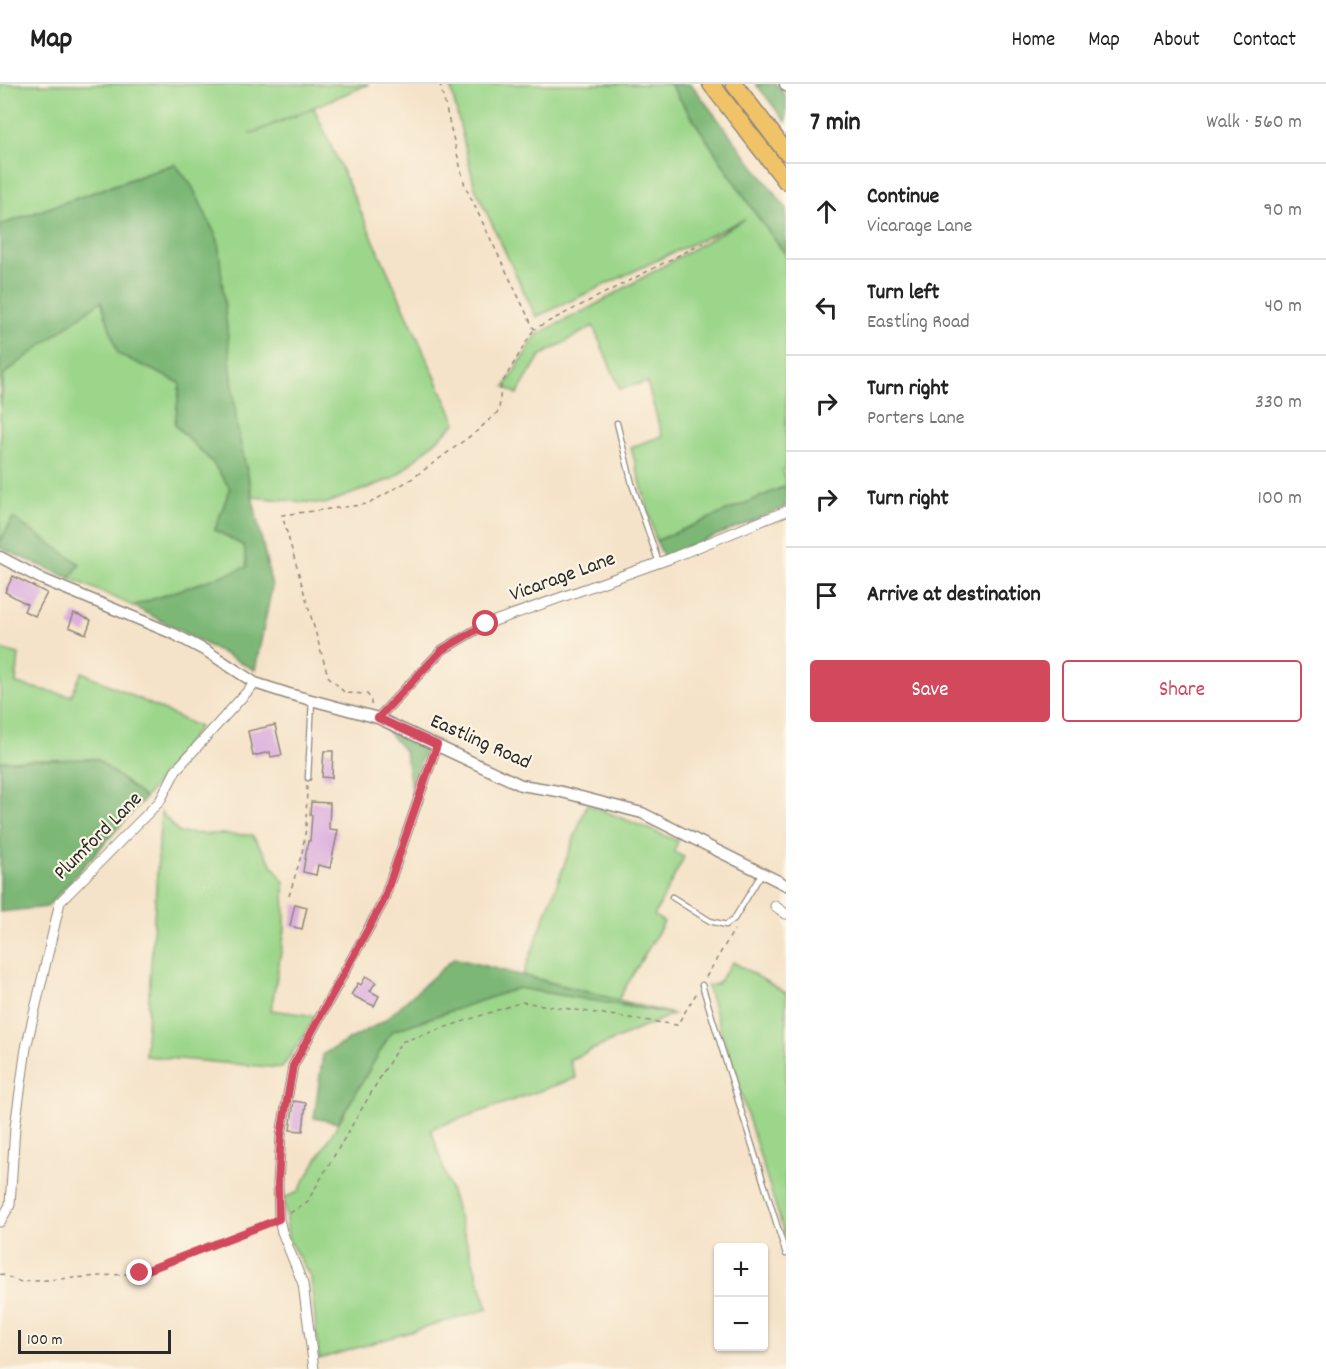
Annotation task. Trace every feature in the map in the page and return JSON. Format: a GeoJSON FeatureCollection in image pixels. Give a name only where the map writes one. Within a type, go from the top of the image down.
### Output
{"type":"FeatureCollection","features":[{"type":"Feature","properties":{"kind":"highway"},"geometry":{"type":"LineString","coordinates":[[711,84],[786,181]]}},
{"type":"Feature","properties":{"kind":"highway"},"geometry":{"type":"LineString","coordinates":[[734,84],[786,152]]}},
{"type":"Feature","properties":{"kind":"street","name":"Vicarage Lane"},"geometry":{"type":"LineString","coordinates":[[374,716],[442,650],[486,624],[659,563],[786,511]]}},
{"type":"Feature","properties":{"kind":"street","name":"Eastling Road"},"geometry":{"type":"LineString","coordinates":[[1,560],[174,634],[208,652],[255,683],[374,716],[521,785],[558,791],[642,813],[785,884]]}},
{"type":"Feature","properties":{"kind":"street"},"geometry":{"type":"LineString","coordinates":[[221,724],[253,690],[255,683]]}},
{"type":"Feature","properties":{"kind":"street","name":"Plumford Lane"},"geometry":{"type":"LineString","coordinates":[[0,1222],[10,1205],[15,1127],[26,1048],[60,902],[160,801],[176,770],[255,683]]}},
{"type":"Feature","properties":{"kind":"street"},"geometry":{"type":"LineString","coordinates":[[314,1369],[303,1284],[279,1219],[278,1183],[281,1135],[293,1066],[383,902],[437,745]]}},
{"type":"Feature","properties":{"kind":"street"},"geometry":{"type":"LineString","coordinates":[[775,906],[786,914]]}},
{"type":"Feature","properties":{"kind":"lane"},"geometry":{"type":"LineString","coordinates":[[617,423],[632,484],[659,563]]}},
{"type":"Feature","properties":{"kind":"lane"},"geometry":{"type":"LineString","coordinates":[[308,778],[312,700]]}},
{"type":"Feature","properties":{"kind":"lane"},"geometry":{"type":"LineString","coordinates":[[672,897],[710,921],[726,925],[734,919],[762,873]]}},
{"type":"Feature","properties":{"kind":"lane"},"geometry":{"type":"LineString","coordinates":[[702,985],[786,1254]]}},
{"type":"Feature","properties":{"kind":"path"},"geometry":{"type":"LineString","coordinates":[[440,84],[465,186],[534,329]]}},
{"type":"Feature","properties":{"kind":"path"},"geometry":{"type":"LineString","coordinates":[[374,716],[369,695],[345,693],[328,676],[282,516],[368,504],[413,477],[477,431],[499,411],[501,386],[534,329],[710,240]]}},
{"type":"Feature","properties":{"kind":"path"},"geometry":{"type":"LineString","coordinates":[[290,896],[303,845],[308,778]]}},
{"type":"Feature","properties":{"kind":"path"},"geometry":{"type":"LineString","coordinates":[[0,1274],[21,1282],[140,1273],[279,1219],[307,1203],[401,1042],[522,1002],[677,1025],[737,925]]}},
{"type":"Feature","properties":{"kind":"green space"},"geometry":{"type":"Polygon","coordinates":[[[0,84],[369,84],[250,134],[314,108],[456,423],[394,478],[325,504],[253,497],[174,164],[0,225],[0,84]]]}},
{"type":"Feature","properties":{"kind":"green space"},"geometry":{"type":"Polygon","coordinates":[[[450,84],[670,84],[755,213],[786,255],[786,468],[783,470],[786,486],[656,541],[631,447],[662,436],[647,382],[620,389],[593,326],[540,356],[517,394],[505,387],[537,334],[588,309],[745,219],[536,317],[475,188],[450,84]]]}},
{"type":"Feature","properties":{"kind":"green space"},"geometry":{"type":"Polygon","coordinates":[[[670,84],[691,84],[786,208],[786,255],[755,213],[670,84]]]}},
{"type":"Feature","properties":{"kind":"green space"},"geometry":{"type":"Polygon","coordinates":[[[756,84],[776,84],[786,97],[786,122],[756,84]]]}},
{"type":"Feature","properties":{"kind":"green space"},"geometry":{"type":"Polygon","coordinates":[[[175,164],[192,186],[218,240],[237,426],[272,587],[255,670],[133,606],[247,567],[244,546],[215,530],[230,488],[212,462],[175,425],[180,383],[118,354],[101,301],[4,374],[0,409],[0,225],[175,164]]]}},
{"type":"Feature","properties":{"kind":"green space"},"geometry":{"type":"Polygon","coordinates":[[[101,300],[119,354],[180,383],[175,425],[212,462],[230,488],[215,530],[244,546],[247,568],[133,606],[70,578],[80,564],[12,519],[0,542],[0,409],[4,374],[101,300]]]}},
{"type":"Feature","properties":{"kind":"green space"},"geometry":{"type":"Polygon","coordinates":[[[786,486],[786,507],[664,557],[656,541],[786,486]]]}},
{"type":"Feature","properties":{"kind":"green space"},"geometry":{"type":"Polygon","coordinates":[[[13,518],[80,564],[70,578],[0,548],[0,542],[13,518]]]}},
{"type":"Feature","properties":{"kind":"green space"},"geometry":{"type":"Polygon","coordinates":[[[0,649],[19,654],[16,684],[71,696],[82,672],[199,727],[145,798],[97,759],[0,761],[0,649]]]}},
{"type":"Feature","properties":{"kind":"green space"},"geometry":{"type":"Polygon","coordinates":[[[382,725],[427,744],[411,787],[405,752],[382,725]]]}},
{"type":"Feature","properties":{"kind":"green space"},"geometry":{"type":"Polygon","coordinates":[[[97,759],[145,798],[47,907],[0,912],[0,761],[97,759]]]}},
{"type":"Feature","properties":{"kind":"green space"},"geometry":{"type":"Polygon","coordinates":[[[587,804],[678,841],[674,852],[684,857],[654,916],[664,922],[618,1000],[523,975],[587,804]]]}},
{"type":"Feature","properties":{"kind":"green space"},"geometry":{"type":"Polygon","coordinates":[[[161,812],[179,833],[252,835],[284,882],[285,929],[271,1010],[317,1016],[282,1068],[145,1056],[161,812]]]}},
{"type":"Feature","properties":{"kind":"green space"},"geometry":{"type":"Polygon","coordinates":[[[454,958],[673,1014],[518,988],[392,1031],[338,1123],[314,1118],[323,1054],[384,1021],[454,958]]]}},
{"type":"Feature","properties":{"kind":"green space"},"geometry":{"type":"Polygon","coordinates":[[[733,962],[786,993],[786,1239],[707,986],[717,984],[733,962]]]}},
{"type":"Feature","properties":{"kind":"green space"},"geometry":{"type":"Polygon","coordinates":[[[518,988],[673,1014],[569,1060],[576,1078],[431,1129],[488,1309],[319,1359],[311,1278],[288,1239],[284,1198],[298,1192],[392,1031],[518,988]]]}},
{"type":"Feature","properties":{"kind":"building"},"geometry":{"type":"Polygon","coordinates":[[[13,576],[47,593],[35,616],[24,611],[27,604],[5,592],[13,576]]]}},
{"type":"Feature","properties":{"kind":"building"},"geometry":{"type":"Polygon","coordinates":[[[74,613],[91,620],[86,634],[69,627],[74,613]]]}},
{"type":"Feature","properties":{"kind":"building"},"geometry":{"type":"Polygon","coordinates":[[[275,725],[282,755],[271,757],[270,752],[253,756],[248,731],[275,725]]]}},
{"type":"Feature","properties":{"kind":"building"},"geometry":{"type":"Polygon","coordinates":[[[324,751],[333,751],[332,778],[322,777],[324,751]]]}},
{"type":"Feature","properties":{"kind":"building"},"geometry":{"type":"Polygon","coordinates":[[[311,802],[330,803],[329,829],[338,830],[330,868],[318,865],[316,875],[303,872],[308,841],[310,841],[311,802]]]}},
{"type":"Feature","properties":{"kind":"building"},"geometry":{"type":"Polygon","coordinates":[[[295,904],[307,907],[302,929],[290,926],[295,904]]]}},
{"type":"Feature","properties":{"kind":"building"},"geometry":{"type":"Polygon","coordinates":[[[366,976],[376,982],[370,991],[379,996],[374,1006],[351,995],[358,983],[361,985],[366,976]]]}},
{"type":"Feature","properties":{"kind":"building"},"geometry":{"type":"Polygon","coordinates":[[[294,1101],[306,1103],[303,1131],[290,1130],[294,1101]]]}},
{"type":"Feature","properties":{"kind":"route"},"geometry":{"type":"LineString","coordinates":[[140,1273],[279,1219],[278,1183],[281,1135],[293,1066],[383,902],[437,745],[378,718],[442,650],[486,624]]}}]}
